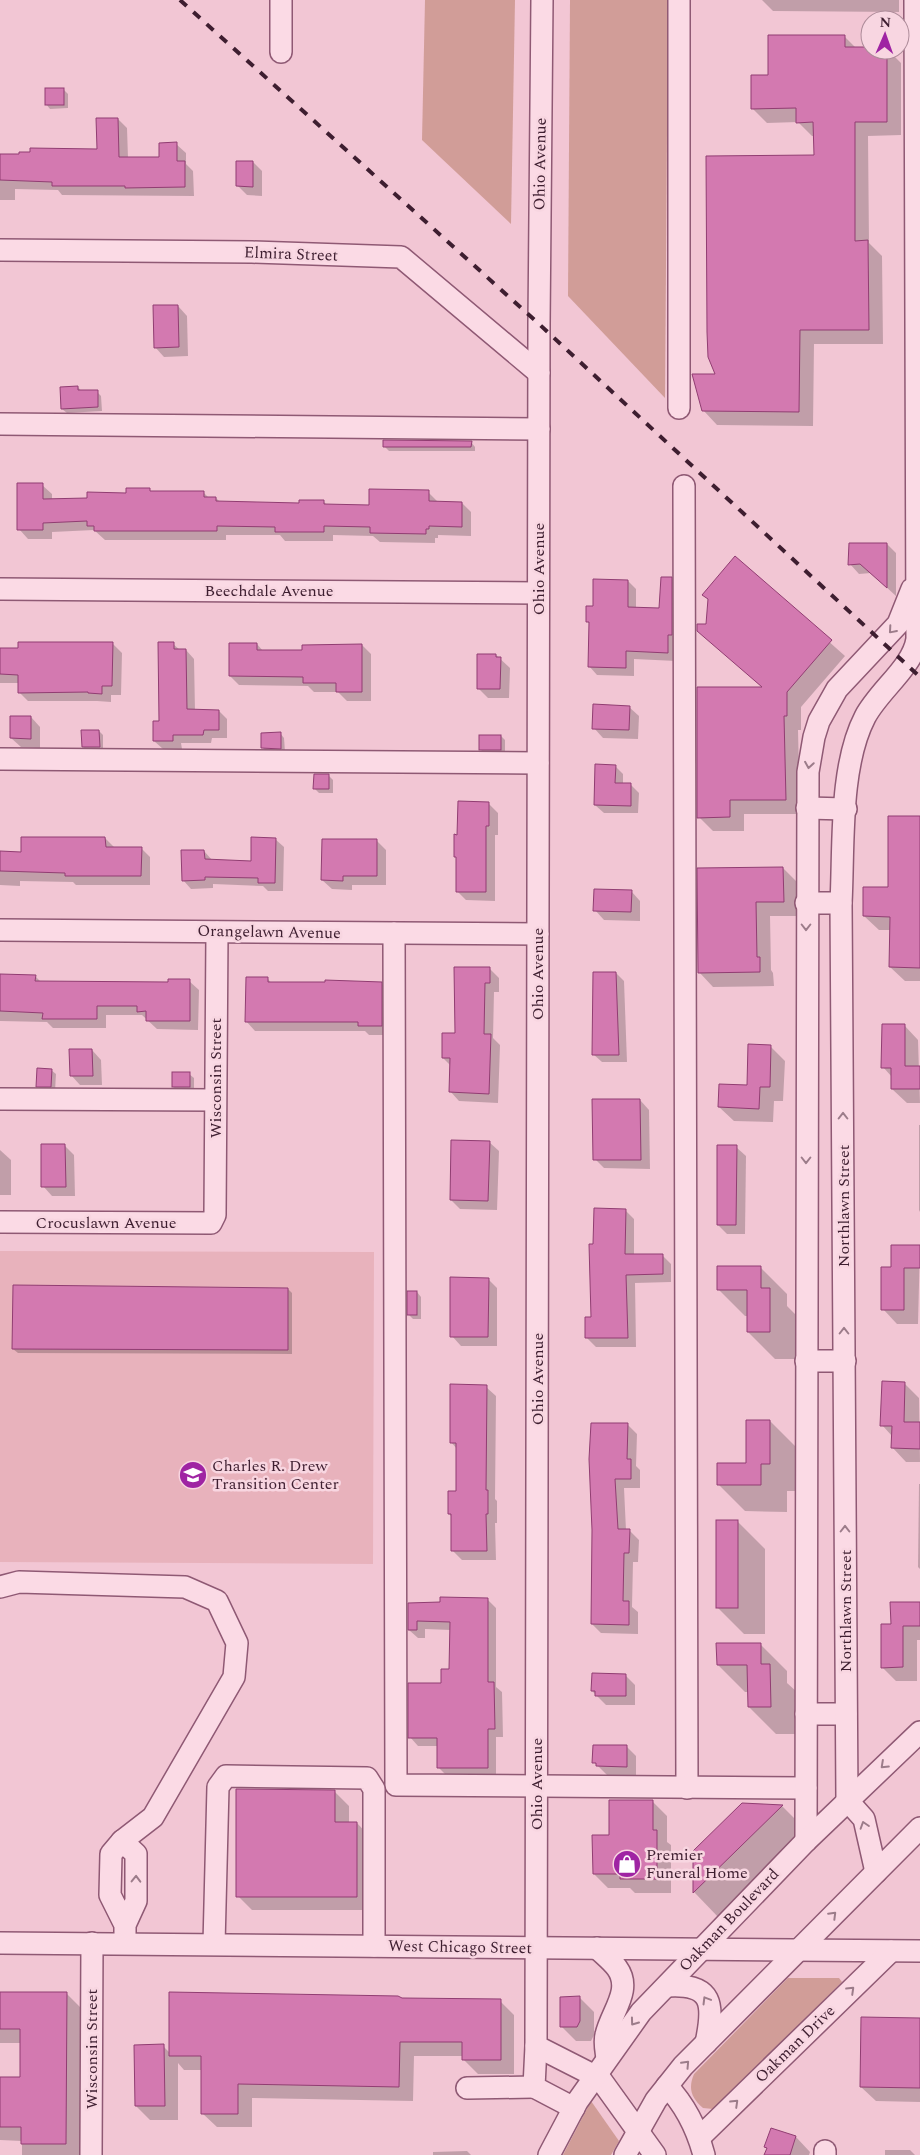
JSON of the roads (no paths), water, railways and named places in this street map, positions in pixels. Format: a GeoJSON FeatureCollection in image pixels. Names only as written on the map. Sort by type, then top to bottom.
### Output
{"type":"FeatureCollection","features":[{"type":"Feature","properties":{"kind":"street"},"geometry":{"type":"LineString","coordinates":[[281,0],[281,52]]}},
{"type":"Feature","properties":{"kind":"street","name":"Ohio Avenue"},"geometry":{"type":"LineString","coordinates":[[534,2087],[537,1947],[538,593],[542,0]]}},
{"type":"Feature","properties":{"kind":"street"},"geometry":{"type":"LineString","coordinates":[[679,0],[679,408]]}},
{"type":"Feature","properties":{"kind":"street","name":"Northlawn Street"},"geometry":{"type":"LineString","coordinates":[[847,1800],[841,903],[847,776],[854,743],[865,717],[878,696],[911,657],[916,647],[918,552],[916,4]]}},
{"type":"Feature","properties":{"kind":"street","name":"Elmira Street"},"geometry":{"type":"LineString","coordinates":[[0,250],[252,252],[402,257],[539,373]]}},
{"type":"Feature","properties":{"kind":"street"},"geometry":{"type":"LineString","coordinates":[[0,424],[539,429]]}},
{"type":"Feature","properties":{"kind":"street"},"geometry":{"type":"LineString","coordinates":[[684,486],[687,1788]]}},
{"type":"Feature","properties":{"kind":"street","name":"Northlawn Street"},"geometry":{"type":"LineString","coordinates":[[806,1841],[806,903],[808,772],[814,737],[819,722],[837,688],[898,624],[909,599],[918,552]]}},
{"type":"Feature","properties":{"kind":"street","name":"Beechdale Avenue"},"geometry":{"type":"LineString","coordinates":[[0,589],[538,593]]}},
{"type":"Feature","properties":{"kind":"street"},"geometry":{"type":"LineString","coordinates":[[850,675],[878,696]]}},
{"type":"Feature","properties":{"kind":"street"},"geometry":{"type":"LineString","coordinates":[[0,759],[538,763]]}},
{"type":"Feature","properties":{"kind":"street"},"geometry":{"type":"LineString","coordinates":[[807,808],[846,809]]}},
{"type":"Feature","properties":{"kind":"street"},"geometry":{"type":"LineString","coordinates":[[806,903],[841,903]]}},
{"type":"Feature","properties":{"kind":"street","name":"Orangelawn Avenue"},"geometry":{"type":"LineString","coordinates":[[0,930],[538,934]]}},
{"type":"Feature","properties":{"kind":"street","name":"Wisconsin Street"},"geometry":{"type":"LineString","coordinates":[[212,1223],[215,1215],[217,932]]}},
{"type":"Feature","properties":{"kind":"street"},"geometry":{"type":"LineString","coordinates":[[394,933],[396,1784],[806,1788]]}},
{"type":"Feature","properties":{"kind":"street"},"geometry":{"type":"LineString","coordinates":[[0,1099],[216,1100]]}},
{"type":"Feature","properties":{"kind":"street","name":"Crocuslawn Avenue"},"geometry":{"type":"LineString","coordinates":[[0,1222],[212,1223]]}},
{"type":"Feature","properties":{"kind":"street"},"geometry":{"type":"LineString","coordinates":[[806,1361],[844,1361]]}},
{"type":"Feature","properties":{"kind":"street"},"geometry":{"type":"LineString","coordinates":[[0,1587],[19,1582],[185,1587],[217,1601],[237,1643],[234,1677],[153,1817],[122,1841],[136,1854],[136,1901],[125,1934]]}},
{"type":"Feature","properties":{"kind":"street"},"geometry":{"type":"LineString","coordinates":[[806,1714],[846,1714]]}},
{"type":"Feature","properties":{"kind":"street","name":"Oakman Boulevard"},"geometry":{"type":"LineString","coordinates":[[549,2155],[574,2108],[599,2069],[641,2012],[806,1841],[920,1732]]}},
{"type":"Feature","properties":{"kind":"street"},"geometry":{"type":"LineString","coordinates":[[214,1944],[218,1787],[226,1776],[236,1776],[367,1778],[374,1789],[374,1946]]}},
{"type":"Feature","properties":{"kind":"street"},"geometry":{"type":"LineString","coordinates":[[847,1800],[864,1819],[876,1872]]}},
{"type":"Feature","properties":{"kind":"street"},"geometry":{"type":"LineString","coordinates":[[625,2155],[656,2100],[667,2086],[706,2043],[920,1828]]}},
{"type":"Feature","properties":{"kind":"street","name":"West Chicago Street"},"geometry":{"type":"LineString","coordinates":[[0,1943],[92,1943],[125,1934],[214,1944],[920,1951]]}},
{"type":"Feature","properties":{"kind":"street","name":"Wisconsin Street"},"geometry":{"type":"LineString","coordinates":[[91,2155],[92,1943]]}},
{"type":"Feature","properties":{"kind":"street"},"geometry":{"type":"LineString","coordinates":[[597,1948],[617,1968],[623,1981],[622,1994],[605,2037],[599,2069]]}},
{"type":"Feature","properties":{"kind":"street","name":"Oakman Drive"},"geometry":{"type":"LineString","coordinates":[[702,2146],[891,1951]]}},
{"type":"Feature","properties":{"kind":"street"},"geometry":{"type":"LineString","coordinates":[[667,1986],[690,1987],[703,1993],[709,2002],[711,2019],[706,2043]]}},
{"type":"Feature","properties":{"kind":"street"},"geometry":{"type":"LineString","coordinates":[[536,2046],[599,2069],[638,2132],[655,2155]]}},
{"type":"Feature","properties":{"kind":"street"},"geometry":{"type":"LineString","coordinates":[[667,2086],[686,2110],[702,2146]]}},
{"type":"Feature","properties":{"kind":"street"},"geometry":{"type":"LineString","coordinates":[[467,2088],[534,2087],[574,2108]]}},
{"type":"Feature","properties":{"kind":"railway"},"geometry":{"type":"LineString","coordinates":[[180,0],[539,324],[920,677]]}},
{"type":"Feature","properties":{"kind":"place","name":"Charles R. Drew Transition Center"},"geometry":{"type":"Point","coordinates":[193,1475]}},
{"type":"Feature","properties":{"kind":"place","name":"Premier Funeral Home"},"geometry":{"type":"Point","coordinates":[627,1864]}}]}
